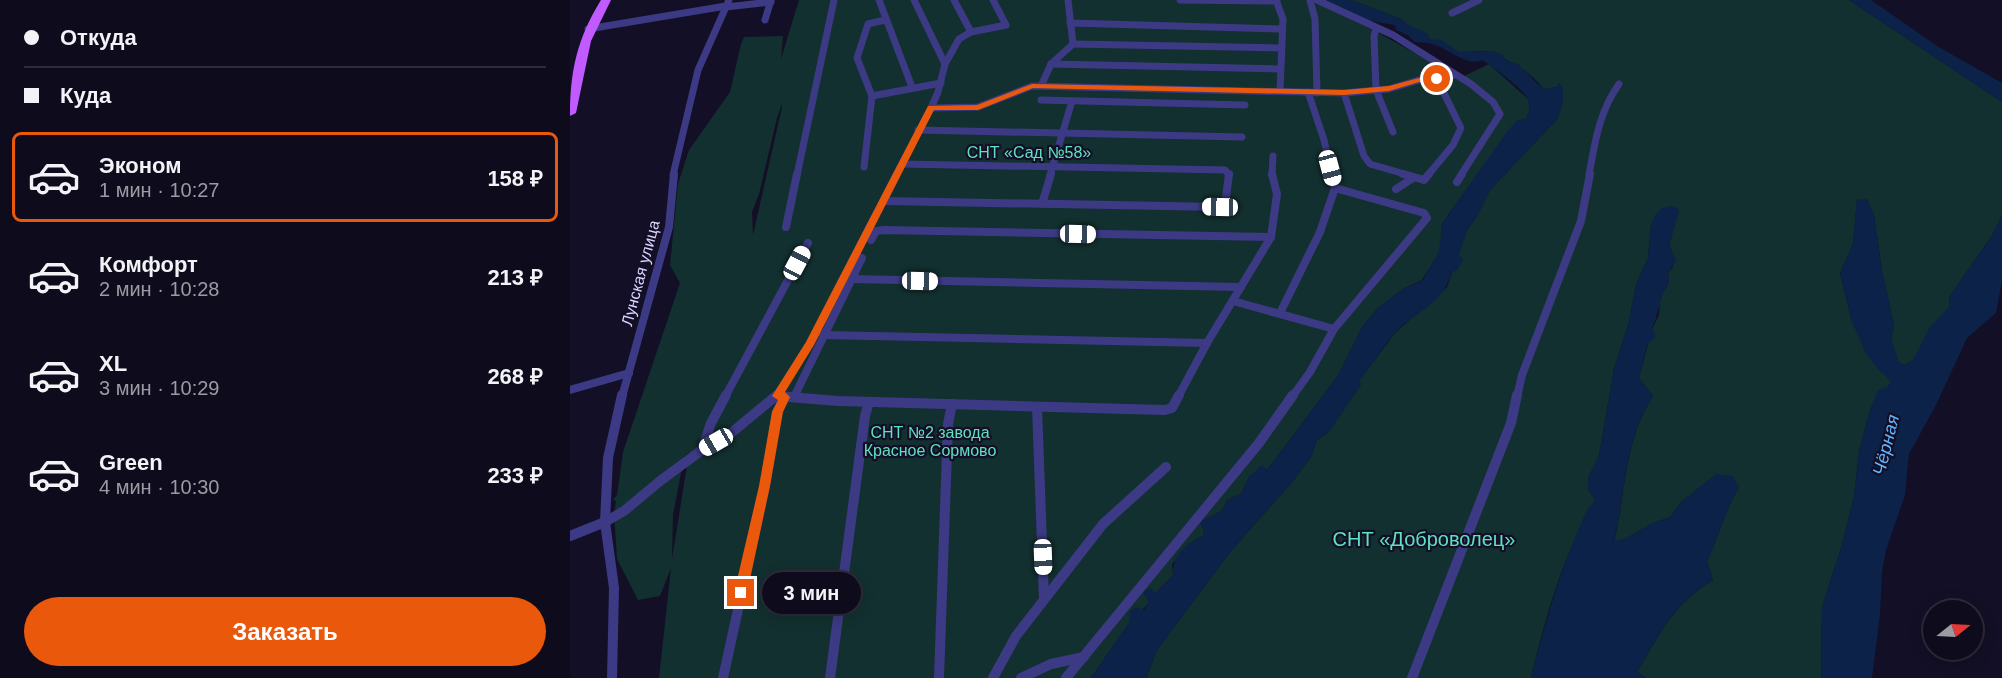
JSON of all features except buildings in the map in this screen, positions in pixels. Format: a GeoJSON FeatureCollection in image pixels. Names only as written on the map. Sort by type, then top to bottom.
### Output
{"type":"FeatureCollection","features":[{"type":"Feature","properties":{"kind":"main road"},"geometry":{"type":"LineString","coordinates":[[570,113],[584,41],[588,29],[606,0]]}},
{"type":"Feature","properties":{"kind":"street"},"geometry":{"type":"LineString","coordinates":[[786,227],[834,0]]}},
{"type":"Feature","properties":{"kind":"street"},"geometry":{"type":"LineString","coordinates":[[879,0],[912,87]]}},
{"type":"Feature","properties":{"kind":"street"},"geometry":{"type":"LineString","coordinates":[[914,0],[945,64]]}},
{"type":"Feature","properties":{"kind":"street"},"geometry":{"type":"LineString","coordinates":[[954,0],[971,32]]}},
{"type":"Feature","properties":{"kind":"street"},"geometry":{"type":"LineString","coordinates":[[723,678],[765,486],[777,412],[931,108],[941,83],[945,64],[959,39],[971,32],[1006,25],[993,0]]}},
{"type":"Feature","properties":{"kind":"street"},"geometry":{"type":"LineString","coordinates":[[1068,0],[1072,45]]}},
{"type":"Feature","properties":{"kind":"street"},"geometry":{"type":"LineString","coordinates":[[1180,0],[1277,0],[1283,19],[1280,91]]}},
{"type":"Feature","properties":{"kind":"street"},"geometry":{"type":"LineString","coordinates":[[1310,0],[1315,19],[1317,93]]}},
{"type":"Feature","properties":{"kind":"street"},"geometry":{"type":"LineString","coordinates":[[1317,0],[1393,35],[1483,92],[1500,114],[1457,182]]}},
{"type":"Feature","properties":{"kind":"street"},"geometry":{"type":"LineString","coordinates":[[1452,13],[1479,0]]}},
{"type":"Feature","properties":{"kind":"street"},"geometry":{"type":"LineString","coordinates":[[588,29],[727,4],[771,1],[765,20]]}},
{"type":"Feature","properties":{"kind":"street","name":"Лунская улица"},"geometry":{"type":"LineString","coordinates":[[612,678],[614,588],[605,522],[608,458],[669,227],[673,177],[698,70],[727,4]]}},
{"type":"Feature","properties":{"kind":"street"},"geometry":{"type":"LineString","coordinates":[[864,166],[872,96],[857,58],[867,25],[885,20]]}},
{"type":"Feature","properties":{"kind":"street"},"geometry":{"type":"LineString","coordinates":[[1070,23],[1281,29]]}},
{"type":"Feature","properties":{"kind":"street"},"geometry":{"type":"LineString","coordinates":[[1376,29],[1374,36],[1376,90],[1393,132]]}},
{"type":"Feature","properties":{"kind":"street"},"geometry":{"type":"LineString","coordinates":[[1041,86],[1051,64],[1072,45],[1280,48]]}},
{"type":"Feature","properties":{"kind":"street"},"geometry":{"type":"LineString","coordinates":[[1051,64],[1280,69]]}},
{"type":"Feature","properties":{"kind":"street"},"geometry":{"type":"LineString","coordinates":[[931,108],[978,107],[1032,86],[1344,93],[1376,90],[1419,80],[1455,75]]}},
{"type":"Feature","properties":{"kind":"street"},"geometry":{"type":"LineString","coordinates":[[1344,93],[1364,156],[1370,164],[1424,180],[1458,137],[1461,128],[1437,79]]}},
{"type":"Feature","properties":{"kind":"street"},"geometry":{"type":"LineString","coordinates":[[872,96],[941,83]]}},
{"type":"Feature","properties":{"kind":"street"},"geometry":{"type":"LineString","coordinates":[[1412,678],[1511,423],[1522,375],[1581,221],[1599,121],[1607,101],[1619,84]]}},
{"type":"Feature","properties":{"kind":"street"},"geometry":{"type":"LineString","coordinates":[[1280,313],[1320,232],[1326,207],[1335,188],[1324,140],[1308,92]]}},
{"type":"Feature","properties":{"kind":"street"},"geometry":{"type":"LineString","coordinates":[[1041,100],[1245,105]]}},
{"type":"Feature","properties":{"kind":"street"},"geometry":{"type":"LineString","coordinates":[[1042,204],[1072,101]]}},
{"type":"Feature","properties":{"kind":"street"},"geometry":{"type":"LineString","coordinates":[[918,130],[1242,137]]}},
{"type":"Feature","properties":{"kind":"street"},"geometry":{"type":"LineString","coordinates":[[785,397],[1037,407],[1166,410],[1172,408],[1207,343],[1271,237],[1277,194],[1271,170],[1273,156]]}},
{"type":"Feature","properties":{"kind":"street"},"geometry":{"type":"LineString","coordinates":[[885,201],[1220,207],[1226,205],[1229,174],[1225,170],[902,164]]}},
{"type":"Feature","properties":{"kind":"street"},"geometry":{"type":"LineString","coordinates":[[1396,189],[1413,178]]}},
{"type":"Feature","properties":{"kind":"street"},"geometry":{"type":"LineString","coordinates":[[1066,678],[1259,442],[1311,372],[1334,329],[1427,218],[1424,213],[1335,188]]}},
{"type":"Feature","properties":{"kind":"street"},"geometry":{"type":"LineString","coordinates":[[570,537],[624,511],[702,450],[785,397],[823,335],[874,233],[884,230],[1271,237]]}},
{"type":"Feature","properties":{"kind":"street"},"geometry":{"type":"LineString","coordinates":[[702,450],[711,423],[808,243]]}},
{"type":"Feature","properties":{"kind":"street"},"geometry":{"type":"LineString","coordinates":[[851,279],[1241,287]]}},
{"type":"Feature","properties":{"kind":"street"},"geometry":{"type":"LineString","coordinates":[[1233,301],[1334,329]]}},
{"type":"Feature","properties":{"kind":"street"},"geometry":{"type":"LineString","coordinates":[[823,335],[1207,343]]}},
{"type":"Feature","properties":{"kind":"street"},"geometry":{"type":"LineString","coordinates":[[570,390],[629,374]]}},
{"type":"Feature","properties":{"kind":"street"},"geometry":{"type":"LineString","coordinates":[[830,678],[865,417],[869,402]]}},
{"type":"Feature","properties":{"kind":"street"},"geometry":{"type":"LineString","coordinates":[[939,678],[948,424],[952,404]]}},
{"type":"Feature","properties":{"kind":"street"},"geometry":{"type":"LineString","coordinates":[[1037,407],[1044,599]]}},
{"type":"Feature","properties":{"kind":"street"},"geometry":{"type":"LineString","coordinates":[[993,678],[1016,636],[1102,524],[1166,467]]}},
{"type":"Feature","properties":{"kind":"street"},"geometry":{"type":"LineString","coordinates":[[1021,678],[1044,665],[1071,657],[1084,657]]}},
{"type":"Feature","properties":{"kind":"green space","name":"СНТ №2 завода Красное Сормово"},"geometry":{"type":"Polygon","coordinates":[[[799,0],[1312,0],[1366,26],[1460,78],[1489,64],[1528,99],[1530,110],[1526,119],[1478,174],[1450,212],[1442,225],[1440,251],[1422,280],[1403,289],[1378,308],[1362,327],[1339,374],[1267,470],[1262,466],[1249,477],[1241,494],[1227,500],[1222,511],[1207,519],[1203,536],[1196,539],[1172,564],[1173,575],[1156,593],[1149,588],[1150,602],[1129,623],[1091,678],[659,678],[671,568],[660,596],[638,600],[617,559],[614,514],[616,501],[613,500],[617,495],[623,452],[680,283],[670,265],[678,184],[689,150],[730,92],[744,37],[783,36],[781,59],[799,0]],[[782,104],[759,194],[752,212],[753,235],[782,107],[782,104]],[[689,453],[684,457],[673,515],[672,559],[689,453]]]}},
{"type":"Feature","properties":{"kind":"green space","name":"СНТ «Доброволец»"},"geometry":{"type":"Polygon","coordinates":[[[1351,0],[1849,0],[2002,102],[2002,215],[1993,234],[1950,296],[1949,307],[1913,360],[1905,365],[1899,363],[1891,339],[1894,325],[1882,271],[1874,214],[1857,200],[1853,244],[1840,273],[1852,322],[1878,369],[1892,381],[1871,407],[1859,451],[1854,497],[1842,545],[1822,607],[1821,678],[1647,678],[1637,672],[1677,610],[1699,589],[1713,580],[1707,561],[1739,487],[1698,489],[1682,501],[1670,517],[1614,542],[1636,430],[1653,396],[1639,378],[1652,329],[1659,315],[1660,298],[1669,282],[1668,273],[1673,267],[1669,245],[1675,223],[1651,225],[1648,258],[1636,285],[1629,322],[1614,369],[1599,456],[1588,478],[1588,489],[1596,501],[1564,565],[1549,609],[1531,678],[1146,678],[1157,650],[1230,552],[1311,457],[1317,440],[1329,432],[1359,381],[1395,333],[1447,287],[1467,230],[1476,218],[1490,190],[1558,118],[1558,87],[1543,89],[1526,71],[1493,51],[1459,52],[1427,38],[1424,32],[1407,25],[1401,19],[1351,0]]]}},
{"type":"Feature","properties":{"kind":"water"},"geometry":{"type":"Polygon","coordinates":[[[1322,0],[1351,0],[1401,19],[1429,35],[1428,39],[1439,39],[1459,52],[1493,51],[1503,55],[1505,60],[1518,64],[1543,89],[1557,87],[1559,83],[1563,87],[1563,103],[1558,118],[1490,190],[1476,218],[1467,230],[1459,254],[1463,259],[1458,270],[1452,272],[1447,284],[1435,300],[1396,332],[1387,343],[1360,380],[1361,385],[1329,432],[1317,440],[1311,457],[1230,552],[1157,650],[1146,678],[1091,678],[1129,623],[1130,611],[1137,607],[1144,610],[1149,602],[1143,593],[1149,588],[1156,593],[1173,575],[1175,562],[1181,551],[1191,542],[1203,536],[1203,529],[1199,521],[1222,511],[1227,500],[1241,494],[1249,477],[1262,465],[1267,470],[1339,374],[1362,327],[1378,308],[1403,289],[1423,280],[1439,251],[1442,225],[1450,212],[1507,132],[1517,120],[1526,119],[1528,114],[1528,100],[1521,90],[1482,60],[1477,62],[1465,60],[1438,46],[1414,42],[1409,36],[1396,30],[1395,25],[1370,21],[1322,0]]]}},
{"type":"Feature","properties":{"kind":"water"},"geometry":{"type":"Polygon","coordinates":[[[1849,0],[1871,0],[1937,46],[2002,83],[2002,102],[1849,0]]]}},
{"type":"Feature","properties":{"kind":"water","name":"Чёрная"},"geometry":{"type":"Polygon","coordinates":[[[1857,199],[1867,199],[1874,214],[1882,271],[1894,325],[1891,339],[1899,363],[1905,365],[1913,360],[1929,328],[1949,307],[1950,296],[1993,234],[2002,215],[2002,281],[1996,313],[1967,338],[1936,405],[1909,454],[1905,495],[1886,550],[1882,572],[1880,614],[1872,678],[1821,678],[1822,607],[1842,545],[1854,497],[1859,451],[1871,407],[1878,390],[1889,386],[1891,381],[1866,354],[1852,322],[1840,273],[1853,244],[1857,199]]]}},
{"type":"Feature","properties":{"kind":"water"},"geometry":{"type":"Polygon","coordinates":[[[1670,206],[1677,208],[1679,212],[1669,244],[1676,261],[1668,273],[1669,282],[1652,329],[1656,336],[1647,345],[1639,378],[1653,396],[1643,413],[1631,448],[1614,541],[1625,539],[1651,524],[1670,517],[1682,501],[1716,474],[1733,476],[1739,487],[1707,561],[1713,580],[1687,599],[1669,620],[1637,672],[1647,678],[1531,678],[1562,571],[1578,529],[1588,508],[1595,501],[1588,489],[1588,478],[1599,456],[1614,369],[1629,322],[1636,285],[1648,258],[1651,225],[1655,215],[1662,208],[1670,206]]]}},
{"type":"Feature","properties":{"kind":"route"},"geometry":{"type":"LineString","coordinates":[[741,593],[765,486],[777,412],[785,397],[777,396],[809,345],[931,108],[937,106],[968,109],[978,107],[1032,86],[1344,93],[1437,79]]}},
{"type":"Feature","properties":{"kind":"park label","name":"СНТ «Сад №58»"},"geometry":{"type":"Point","coordinates":[1029,152]}}]}
